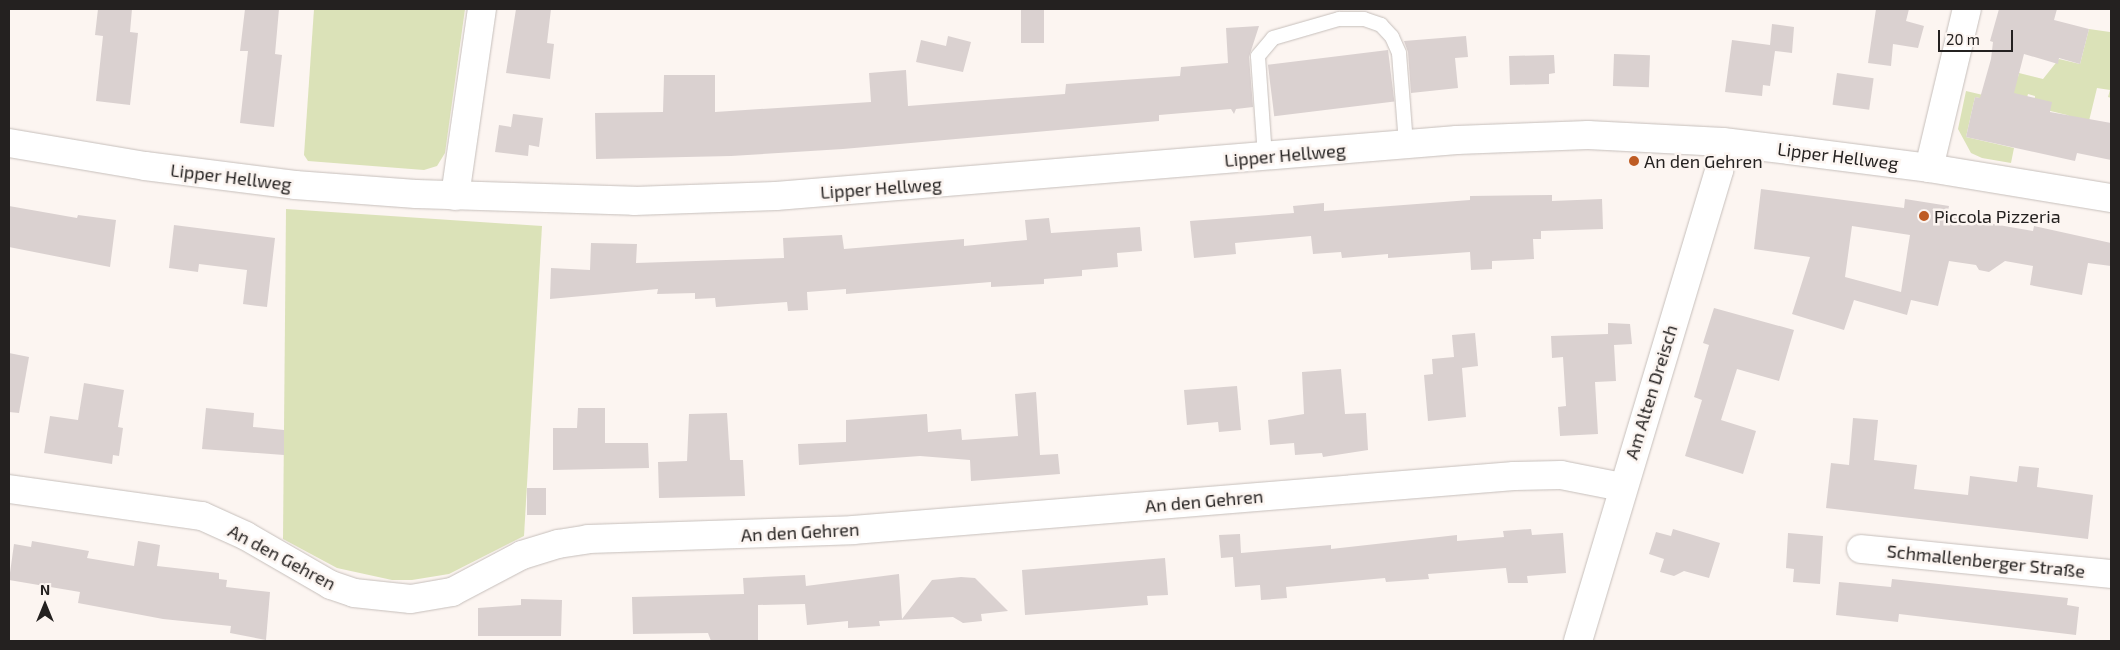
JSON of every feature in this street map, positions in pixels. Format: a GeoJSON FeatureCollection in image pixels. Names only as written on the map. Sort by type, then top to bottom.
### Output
{"type":"FeatureCollection","features":[{"type":"Feature","properties":{"kind":"street"},"geometry":{"type":"LineString","coordinates":[[455,196],[482,9]]}},
{"type":"Feature","properties":{"kind":"street"},"geometry":{"type":"LineString","coordinates":[[1929,168],[1967,9]]}},
{"type":"Feature","properties":{"kind":"street","name":"Lipper Hellweg"},"geometry":{"type":"LineString","coordinates":[[9,144],[145,166],[295,185],[455,196],[634,200],[776,196],[1525,135],[1588,135],[1723,142],[1929,168],[2111,198]]}},
{"type":"Feature","properties":{"kind":"street","name":"Am Alten Dreisch"},"geometry":{"type":"LineString","coordinates":[[1578,641],[1622,487],[1719,170],[1723,142]]}},
{"type":"Feature","properties":{"kind":"street","name":"An den Gehren"},"geometry":{"type":"LineString","coordinates":[[9,489],[202,516],[246,536],[331,585],[354,593],[411,599],[452,592],[522,555],[558,544],[588,539],[853,530],[1514,476],[1561,476],[1622,487]]}},
{"type":"Feature","properties":{"kind":"street","name":"Schmallenberger Straße"},"geometry":{"type":"LineString","coordinates":[[1861,549],[2111,574]]}},
{"type":"Feature","properties":{"kind":"lane"},"geometry":{"type":"LineString","coordinates":[[1265,157],[1258,75],[1261,51],[1273,38],[1339,19],[1364,19],[1381,25],[1392,37],[1399,54],[1406,145]]}},
{"type":"Feature","properties":{"kind":"green space"},"geometry":{"type":"Polygon","coordinates":[[[314,9],[465,9],[445,153],[437,166],[424,170],[308,161],[304,155],[314,9]]]}},
{"type":"Feature","properties":{"kind":"green space"},"geometry":{"type":"Polygon","coordinates":[[[2111,26],[2111,98],[2108,97],[2110,90],[2097,88],[2088,125],[2067,115],[2034,107],[2035,96],[2028,94],[2024,108],[1975,97],[1966,137],[2014,148],[2011,163],[1982,158],[1971,153],[1958,129],[1966,91],[1983,95],[2018,77],[2019,73],[2043,79],[2059,59],[2080,64],[2089,29],[2110,32],[2111,26]]]}},
{"type":"Feature","properties":{"kind":"green space"},"geometry":{"type":"Polygon","coordinates":[[[286,209],[542,226],[524,536],[449,574],[412,580],[392,580],[337,568],[283,539],[286,209]]]}},
{"type":"Feature","properties":{"kind":"building"},"geometry":{"type":"Polygon","coordinates":[[[98,9],[132,9],[130,32],[138,33],[130,105],[96,101],[103,36],[95,35],[98,9]]]}},
{"type":"Feature","properties":{"kind":"building"},"geometry":{"type":"Polygon","coordinates":[[[245,9],[279,9],[275,54],[282,55],[274,127],[240,123],[248,51],[240,51],[245,9]]]}},
{"type":"Feature","properties":{"kind":"building"},"geometry":{"type":"Polygon","coordinates":[[[516,9],[551,9],[547,43],[554,44],[550,79],[506,73],[516,9]]]}},
{"type":"Feature","properties":{"kind":"building"},"geometry":{"type":"Polygon","coordinates":[[[1021,9],[1044,9],[1044,43],[1021,43],[1021,9]]]}},
{"type":"Feature","properties":{"kind":"building"},"geometry":{"type":"Polygon","coordinates":[[[1876,9],[1909,9],[1906,21],[1924,26],[1918,48],[1893,44],[1891,66],[1868,63],[1876,9]]]}},
{"type":"Feature","properties":{"kind":"building"},"geometry":{"type":"Polygon","coordinates":[[[1999,9],[2057,9],[2054,20],[2089,29],[2080,64],[2059,58],[2058,64],[2024,54],[2014,93],[2052,102],[2050,112],[2111,123],[2111,160],[2077,153],[2075,161],[1966,137],[1975,97],[1980,98],[1991,59],[1993,42],[1990,41],[1999,9]]]}},
{"type":"Feature","properties":{"kind":"building"},"geometry":{"type":"Polygon","coordinates":[[[1772,24],[1794,27],[1792,53],[1775,51],[1770,86],[1763,85],[1762,96],[1725,92],[1732,40],[1770,45],[1772,24]]]}},
{"type":"Feature","properties":{"kind":"building"},"geometry":{"type":"Polygon","coordinates":[[[1259,26],[1249,57],[1253,107],[1236,109],[1234,114],[1231,109],[1159,115],[1159,121],[843,149],[731,156],[596,159],[595,113],[663,112],[664,75],[715,75],[715,112],[871,102],[869,73],[906,70],[908,106],[1065,94],[1066,84],[1180,76],[1181,67],[1228,63],[1226,28],[1259,26]]]}},
{"type":"Feature","properties":{"kind":"building"},"geometry":{"type":"Polygon","coordinates":[[[948,36],[971,42],[963,72],[916,62],[921,40],[946,46],[948,36]]]}},
{"type":"Feature","properties":{"kind":"building"},"geometry":{"type":"Polygon","coordinates":[[[1466,36],[1468,57],[1455,58],[1458,88],[1411,93],[1408,52],[1404,41],[1466,36]]]}},
{"type":"Feature","properties":{"kind":"building"},"geometry":{"type":"Polygon","coordinates":[[[1388,50],[1394,102],[1274,116],[1268,65],[1388,50]]]}},
{"type":"Feature","properties":{"kind":"building"},"geometry":{"type":"Polygon","coordinates":[[[1614,54],[1650,55],[1649,87],[1613,86],[1614,54]]]}},
{"type":"Feature","properties":{"kind":"building"},"geometry":{"type":"Polygon","coordinates":[[[1554,55],[1555,73],[1549,74],[1549,84],[1510,85],[1509,56],[1554,55]]]}},
{"type":"Feature","properties":{"kind":"building"},"geometry":{"type":"Polygon","coordinates":[[[1837,73],[1874,78],[1869,110],[1833,105],[1837,73]]]}},
{"type":"Feature","properties":{"kind":"building"},"geometry":{"type":"Polygon","coordinates":[[[513,114],[543,118],[539,147],[529,145],[528,156],[495,152],[499,125],[511,127],[513,114]]]}},
{"type":"Feature","properties":{"kind":"building"},"geometry":{"type":"Polygon","coordinates":[[[1761,189],[1904,208],[1905,199],[1949,206],[1947,216],[2033,231],[2034,226],[2111,243],[2111,266],[2088,263],[2082,295],[2030,285],[2033,266],[2005,261],[1989,272],[1979,270],[1976,265],[1949,261],[1938,306],[1911,300],[1907,315],[1854,300],[1844,330],[1792,314],[1810,257],[1754,249],[1761,189]],[[1852,226],[1845,277],[1901,292],[1910,235],[1852,226]]]}},
{"type":"Feature","properties":{"kind":"building"},"geometry":{"type":"Polygon","coordinates":[[[1552,195],[1552,201],[1602,199],[1603,229],[1541,231],[1541,239],[1533,239],[1534,259],[1492,261],[1492,269],[1471,270],[1470,252],[1388,258],[1388,254],[1342,258],[1341,252],[1313,254],[1311,236],[1235,243],[1236,254],[1194,258],[1190,221],[1294,213],[1293,206],[1324,203],[1324,211],[1470,200],[1470,196],[1552,195]]]}},
{"type":"Feature","properties":{"kind":"building"},"geometry":{"type":"Polygon","coordinates":[[[9,206],[77,218],[78,215],[116,220],[110,267],[9,247],[9,206]]]}},
{"type":"Feature","properties":{"kind":"building"},"geometry":{"type":"Polygon","coordinates":[[[1049,218],[1051,233],[1140,227],[1142,251],[1117,253],[1118,267],[1082,270],[1082,276],[1044,279],[1044,284],[991,287],[991,282],[846,294],[846,289],[807,292],[808,310],[788,311],[787,302],[716,307],[715,298],[695,299],[695,293],[657,294],[658,289],[550,299],[551,268],[590,270],[591,243],[637,244],[636,263],[784,258],[783,238],[842,235],[844,249],[964,239],[964,246],[1027,240],[1025,220],[1049,218]]]}},
{"type":"Feature","properties":{"kind":"building"},"geometry":{"type":"Polygon","coordinates":[[[174,225],[275,238],[267,307],[243,304],[247,270],[199,264],[198,272],[169,268],[174,225]]]}},
{"type":"Feature","properties":{"kind":"building"},"geometry":{"type":"Polygon","coordinates":[[[1714,308],[1794,330],[1779,381],[1737,369],[1721,420],[1756,431],[1743,474],[1685,456],[1702,400],[1694,397],[1709,345],[1703,343],[1714,308]]]}},
{"type":"Feature","properties":{"kind":"building"},"geometry":{"type":"Polygon","coordinates":[[[1608,323],[1630,324],[1632,344],[1614,345],[1616,381],[1595,382],[1598,434],[1560,436],[1558,407],[1566,406],[1563,357],[1552,358],[1551,336],[1608,334],[1608,323]]]}},
{"type":"Feature","properties":{"kind":"building"},"geometry":{"type":"Polygon","coordinates":[[[1475,333],[1478,366],[1462,368],[1466,417],[1428,421],[1424,375],[1433,374],[1432,359],[1454,357],[1452,335],[1475,333]]]}},
{"type":"Feature","properties":{"kind":"building"},"geometry":{"type":"Polygon","coordinates":[[[9,353],[29,357],[19,413],[9,412],[9,353]]]}},
{"type":"Feature","properties":{"kind":"building"},"geometry":{"type":"Polygon","coordinates":[[[1341,369],[1345,414],[1366,413],[1368,450],[1323,457],[1322,453],[1295,455],[1294,443],[1270,445],[1268,420],[1304,414],[1302,372],[1341,369]]]}},
{"type":"Feature","properties":{"kind":"building"},"geometry":{"type":"Polygon","coordinates":[[[84,383],[124,390],[118,427],[123,428],[119,456],[113,455],[112,464],[44,453],[50,416],[78,420],[84,383]]]}},
{"type":"Feature","properties":{"kind":"building"},"geometry":{"type":"Polygon","coordinates":[[[1237,386],[1241,430],[1219,432],[1218,422],[1187,425],[1184,390],[1237,386]]]}},
{"type":"Feature","properties":{"kind":"building"},"geometry":{"type":"Polygon","coordinates":[[[1036,392],[1040,455],[1058,454],[1060,474],[971,481],[970,460],[920,456],[799,465],[798,444],[846,442],[846,420],[927,414],[928,432],[961,429],[962,440],[1018,436],[1015,394],[1036,392]]]}},
{"type":"Feature","properties":{"kind":"building"},"geometry":{"type":"Polygon","coordinates":[[[206,408],[254,413],[253,427],[284,430],[284,455],[202,449],[206,408]]]}},
{"type":"Feature","properties":{"kind":"building"},"geometry":{"type":"Polygon","coordinates":[[[578,408],[605,408],[605,443],[648,443],[649,468],[553,470],[553,428],[577,428],[578,408]]]}},
{"type":"Feature","properties":{"kind":"building"},"geometry":{"type":"Polygon","coordinates":[[[727,413],[730,460],[743,460],[745,496],[659,498],[658,462],[687,461],[689,414],[727,413]]]}},
{"type":"Feature","properties":{"kind":"building"},"geometry":{"type":"Polygon","coordinates":[[[1853,418],[1878,420],[1874,460],[1917,465],[1914,489],[1968,495],[1970,476],[2017,482],[2019,466],[2039,468],[2037,487],[2093,495],[2088,539],[1826,508],[1831,463],[1849,465],[1853,418]]]}},
{"type":"Feature","properties":{"kind":"building"},"geometry":{"type":"Polygon","coordinates":[[[527,488],[546,488],[546,515],[527,515],[527,488]]]}},
{"type":"Feature","properties":{"kind":"building"},"geometry":{"type":"Polygon","coordinates":[[[1531,529],[1532,535],[1563,533],[1566,573],[1527,576],[1528,583],[1508,583],[1506,568],[1428,574],[1429,579],[1386,582],[1385,578],[1286,587],[1287,598],[1261,600],[1260,585],[1235,587],[1233,557],[1221,558],[1219,535],[1240,534],[1241,553],[1331,545],[1331,549],[1457,535],[1457,541],[1504,537],[1503,531],[1531,529]]]}},
{"type":"Feature","properties":{"kind":"building"},"geometry":{"type":"Polygon","coordinates":[[[1673,529],[1720,543],[1709,578],[1684,571],[1674,576],[1660,572],[1664,559],[1649,554],[1656,532],[1671,536],[1673,529]]]}},
{"type":"Feature","properties":{"kind":"building"},"geometry":{"type":"Polygon","coordinates":[[[1788,533],[1823,536],[1820,584],[1793,582],[1794,569],[1786,568],[1788,533]]]}},
{"type":"Feature","properties":{"kind":"building"},"geometry":{"type":"Polygon","coordinates":[[[32,541],[89,551],[87,558],[134,566],[138,541],[160,545],[157,566],[219,573],[219,579],[227,580],[226,587],[270,592],[266,640],[230,633],[231,626],[163,619],[78,603],[80,592],[9,580],[14,544],[31,547],[32,541]]]}},
{"type":"Feature","properties":{"kind":"building"},"geometry":{"type":"Polygon","coordinates":[[[1165,558],[1168,595],[1147,596],[1148,605],[1025,615],[1022,570],[1165,558]]]}},
{"type":"Feature","properties":{"kind":"building"},"geometry":{"type":"Polygon","coordinates":[[[899,574],[902,619],[932,580],[961,577],[975,578],[1008,611],[981,614],[982,621],[963,623],[953,617],[879,621],[880,626],[848,628],[848,621],[807,625],[805,604],[758,605],[758,641],[711,641],[708,633],[633,634],[632,597],[744,594],[743,578],[805,575],[806,586],[899,574]]]}},
{"type":"Feature","properties":{"kind":"building"},"geometry":{"type":"Polygon","coordinates":[[[1892,579],[2068,598],[2067,605],[2079,607],[2076,635],[1899,614],[1898,622],[1836,615],[1839,582],[1891,587],[1892,579]]]}},
{"type":"Feature","properties":{"kind":"building"},"geometry":{"type":"Polygon","coordinates":[[[521,599],[562,600],[561,636],[478,636],[478,608],[521,605],[521,599]]]}},
{"type":"Feature","properties":{"kind":"place","name":"An den Gehren"},"geometry":{"type":"Point","coordinates":[1634,161]}},
{"type":"Feature","properties":{"kind":"place","name":"Piccola Pizzeria"},"geometry":{"type":"Point","coordinates":[1924,216]}}]}
